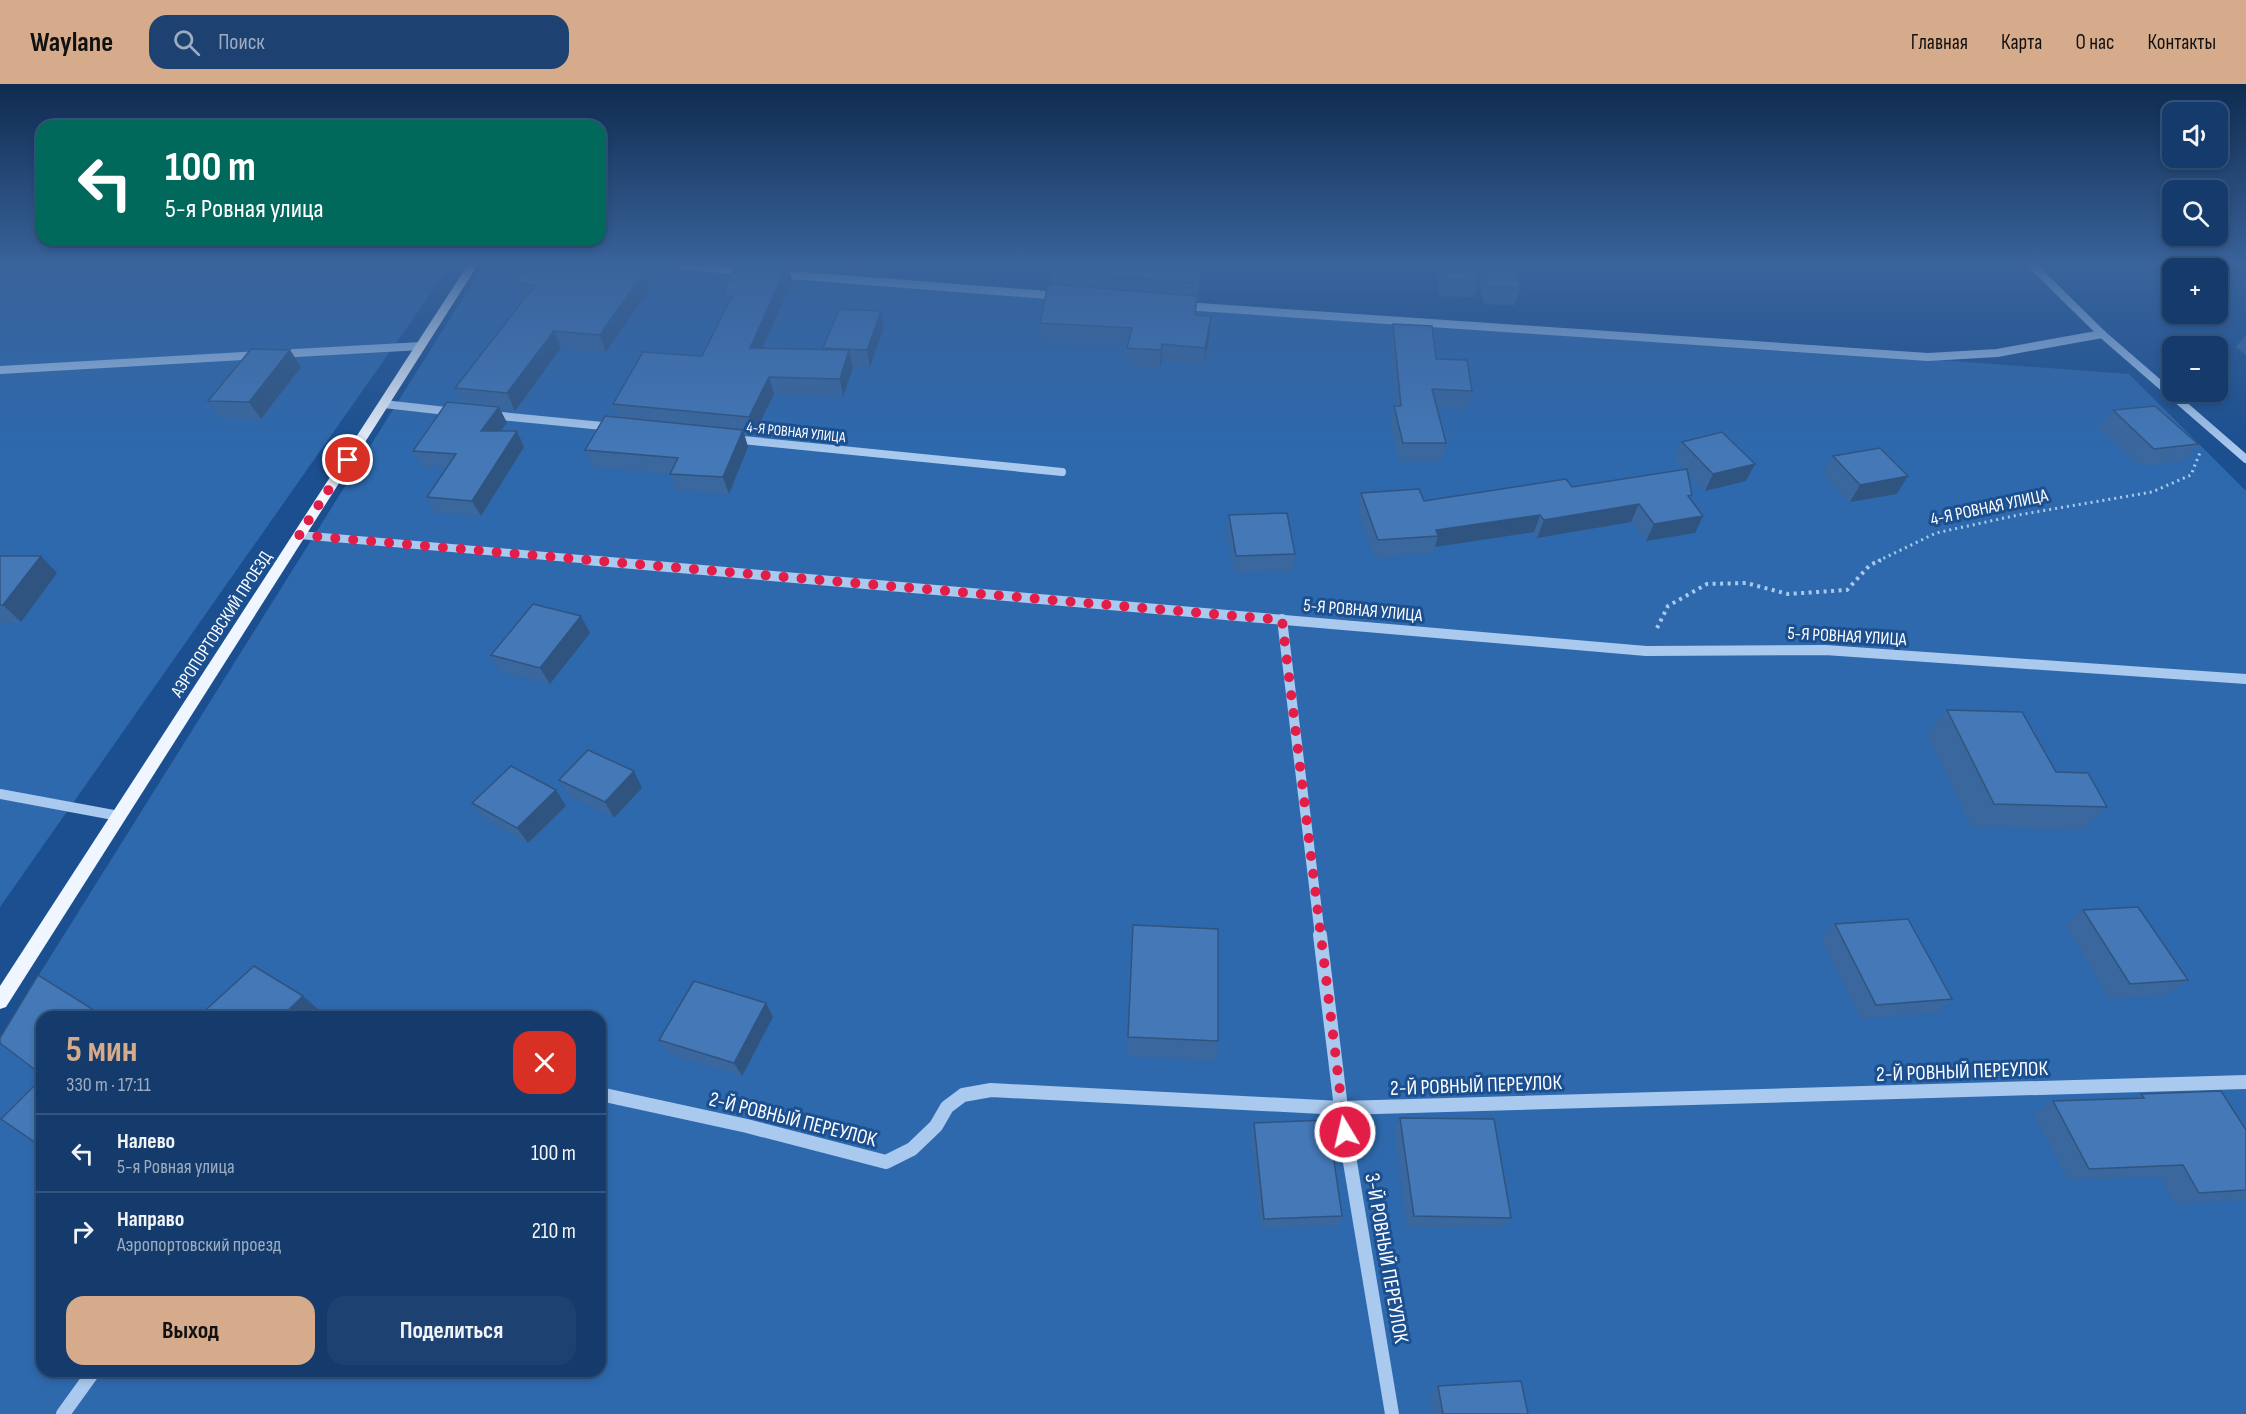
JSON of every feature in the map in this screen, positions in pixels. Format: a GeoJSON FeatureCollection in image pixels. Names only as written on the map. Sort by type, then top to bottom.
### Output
{"type":"FeatureCollection","features":[{"type":"Feature","properties":{"kind":"main road","name":"АЭРОПОРТОВСКИЙ ПРОЕЗД"},"geometry":{"type":"LineString","coordinates":[[0,1001],[432,328]]}},
{"type":"Feature","properties":{"kind":"street"},"geometry":{"type":"LineString","coordinates":[[1486,328],[1928,357],[1997,353],[2102,334]]}},
{"type":"Feature","properties":{"kind":"street"},"geometry":{"type":"LineString","coordinates":[[2096,328],[2246,459]]}},
{"type":"Feature","properties":{"kind":"street"},"geometry":{"type":"LineString","coordinates":[[0,370],[421,346]]}},
{"type":"Feature","properties":{"kind":"street"},"geometry":{"type":"LineString","coordinates":[[384,404],[467,413]]}},
{"type":"Feature","properties":{"kind":"street"},"geometry":{"type":"LineString","coordinates":[[479,414],[622,428]]}},
{"type":"Feature","properties":{"kind":"street","name":"4-Я РОВНАЯ УЛИЦА"},"geometry":{"type":"LineString","coordinates":[[717,438],[1062,472]]}},
{"type":"Feature","properties":{"kind":"street","name":"5-Я РОВНАЯ УЛИЦА"},"geometry":{"type":"LineString","coordinates":[[299,535],[1646,651],[1825,650],[2246,679]]}},
{"type":"Feature","properties":{"kind":"street","name":"3-Й РОВНЫЙ ПЕРЕУЛОК"},"geometry":{"type":"LineString","coordinates":[[1282,620],[1341,1108],[1392,1414]]}},
{"type":"Feature","properties":{"kind":"street"},"geometry":{"type":"LineString","coordinates":[[0,794],[119,816]]}},
{"type":"Feature","properties":{"kind":"street","name":"2-Й РОВНЫЙ ПЕРЕУЛОК"},"geometry":{"type":"LineString","coordinates":[[606,1095],[747,1126],[886,1162],[912,1149],[936,1126],[947,1107],[963,1095],[990,1090],[1341,1108],[2246,1082]]}},
{"type":"Feature","properties":{"kind":"street"},"geometry":{"type":"LineString","coordinates":[[63,1414],[90,1377]]}},
{"type":"Feature","properties":{"kind":"path","name":"4-Я РОВНАЯ УЛИЦА"},"geometry":{"type":"LineString","coordinates":[[1646,651],[1668,606],[1707,584],[1746,583],[1788,594],[1847,590],[1870,565],[1936,533],[2018,515],[2152,492],[2191,475],[2210,427]]}},
{"type":"Feature","properties":{"kind":"shaded area"},"geometry":{"type":"Polygon","coordinates":[[[0,328],[406,328],[0,907],[0,328]]]}},
{"type":"Feature","properties":{"kind":"shaded area"},"geometry":{"type":"Polygon","coordinates":[[[444,328],[1508,328],[2129,374],[2246,491],[2246,1414],[0,1414],[0,1037],[444,328]]]}},
{"type":"Feature","properties":{"kind":"building"},"geometry":{"type":"Polygon","coordinates":[[[502,328],[605,328],[600,335],[554,331],[507,393],[455,388],[502,328]]]}},
{"type":"Feature","properties":{"kind":"building"},"geometry":{"type":"Polygon","coordinates":[[[716,328],[759,328],[750,348],[849,350],[840,379],[769,377],[749,417],[613,404],[643,352],[702,356],[716,328]]]}},
{"type":"Feature","properties":{"kind":"building"},"geometry":{"type":"Polygon","coordinates":[[[831,328],[875,328],[867,350],[823,348],[831,328]]]}},
{"type":"Feature","properties":{"kind":"building"},"geometry":{"type":"Polygon","coordinates":[[[1132,328],[1209,328],[1205,348],[1162,344],[1161,350],[1127,348],[1132,328]]]}},
{"type":"Feature","properties":{"kind":"building"},"geometry":{"type":"Polygon","coordinates":[[[1393,328],[1432,328],[1436,359],[1467,360],[1472,391],[1432,389],[1446,443],[1403,443],[1394,406],[1401,406],[1393,328]]]}},
{"type":"Feature","properties":{"kind":"building"},"geometry":{"type":"Polygon","coordinates":[[[251,349],[290,350],[249,402],[208,401],[251,349]]]}},
{"type":"Feature","properties":{"kind":"building"},"geometry":{"type":"Polygon","coordinates":[[[447,402],[499,407],[481,431],[517,431],[472,501],[427,497],[456,454],[413,451],[447,402]]]}},
{"type":"Feature","properties":{"kind":"building"},"geometry":{"type":"Polygon","coordinates":[[[2155,406],[2198,444],[2154,449],[2113,410],[2155,406]]]}},
{"type":"Feature","properties":{"kind":"building"},"geometry":{"type":"Polygon","coordinates":[[[605,416],[743,430],[723,477],[670,474],[678,458],[585,450],[605,416]]]}},
{"type":"Feature","properties":{"kind":"building"},"geometry":{"type":"Polygon","coordinates":[[[1722,432],[1755,464],[1713,474],[1682,442],[1722,432]]]}},
{"type":"Feature","properties":{"kind":"building"},"geometry":{"type":"Polygon","coordinates":[[[1880,448],[1908,476],[1860,485],[1833,456],[1880,448]]]}},
{"type":"Feature","properties":{"kind":"building"},"geometry":{"type":"Polygon","coordinates":[[[1687,469],[1692,495],[1688,496],[1703,516],[1654,524],[1639,504],[1544,520],[1540,515],[1436,530],[1438,536],[1378,540],[1361,493],[1419,489],[1424,501],[1566,479],[1572,487],[1687,469]]]}},
{"type":"Feature","properties":{"kind":"building"},"geometry":{"type":"Polygon","coordinates":[[[1287,513],[1295,554],[1236,556],[1229,515],[1287,513]]]}},
{"type":"Feature","properties":{"kind":"building"},"geometry":{"type":"Polygon","coordinates":[[[0,556],[41,556],[3,605],[0,605],[0,556]]]}},
{"type":"Feature","properties":{"kind":"building"},"geometry":{"type":"Polygon","coordinates":[[[533,604],[581,616],[540,668],[491,655],[533,604]]]}},
{"type":"Feature","properties":{"kind":"building"},"geometry":{"type":"Polygon","coordinates":[[[1947,710],[2022,712],[2056,772],[2088,773],[2107,807],[1994,804],[1947,710]]]}},
{"type":"Feature","properties":{"kind":"building"},"geometry":{"type":"Polygon","coordinates":[[[588,750],[634,771],[605,802],[559,780],[588,750]]]}},
{"type":"Feature","properties":{"kind":"building"},"geometry":{"type":"Polygon","coordinates":[[[511,766],[556,790],[517,828],[472,803],[511,766]]]}},
{"type":"Feature","properties":{"kind":"building"},"geometry":{"type":"Polygon","coordinates":[[[2138,907],[2188,980],[2130,984],[2083,910],[2138,907]]]}},
{"type":"Feature","properties":{"kind":"building"},"geometry":{"type":"Polygon","coordinates":[[[1908,919],[1952,999],[1876,1005],[1835,924],[1908,919]]]}},
{"type":"Feature","properties":{"kind":"building"},"geometry":{"type":"Polygon","coordinates":[[[1133,925],[1218,929],[1218,1041],[1128,1037],[1133,925]]]}},
{"type":"Feature","properties":{"kind":"building"},"geometry":{"type":"Polygon","coordinates":[[[254,966],[303,996],[287,1011],[205,1011],[254,966]]]}},
{"type":"Feature","properties":{"kind":"building"},"geometry":{"type":"Polygon","coordinates":[[[38,975],[95,1011],[36,1011],[36,1070],[0,1043],[0,1038],[38,975]]]}},
{"type":"Feature","properties":{"kind":"building"},"geometry":{"type":"Polygon","coordinates":[[[694,981],[766,1003],[734,1063],[659,1040],[694,981]]]}},
{"type":"Feature","properties":{"kind":"building"},"geometry":{"type":"Polygon","coordinates":[[[36,1084],[36,1143],[1,1119],[36,1084]]]}},
{"type":"Feature","properties":{"kind":"building"},"geometry":{"type":"Polygon","coordinates":[[[2221,1091],[2246,1130],[2246,1190],[2199,1193],[2183,1165],[2089,1169],[2053,1101],[2144,1098],[2141,1094],[2221,1091]]]}},
{"type":"Feature","properties":{"kind":"building"},"geometry":{"type":"Polygon","coordinates":[[[1400,1118],[1494,1119],[1511,1218],[1414,1216],[1400,1118]]]}},
{"type":"Feature","properties":{"kind":"building"},"geometry":{"type":"Polygon","coordinates":[[[1328,1120],[1342,1216],[1264,1219],[1254,1123],[1328,1120]]]}},
{"type":"Feature","properties":{"kind":"building"},"geometry":{"type":"Polygon","coordinates":[[[1521,1381],[1528,1414],[1443,1414],[1438,1386],[1521,1381]]]}},
{"type":"Feature","properties":{"kind":"route"},"geometry":{"type":"LineString","coordinates":[[348,460],[299,535],[1282,620],[1345,1132]]}}]}
